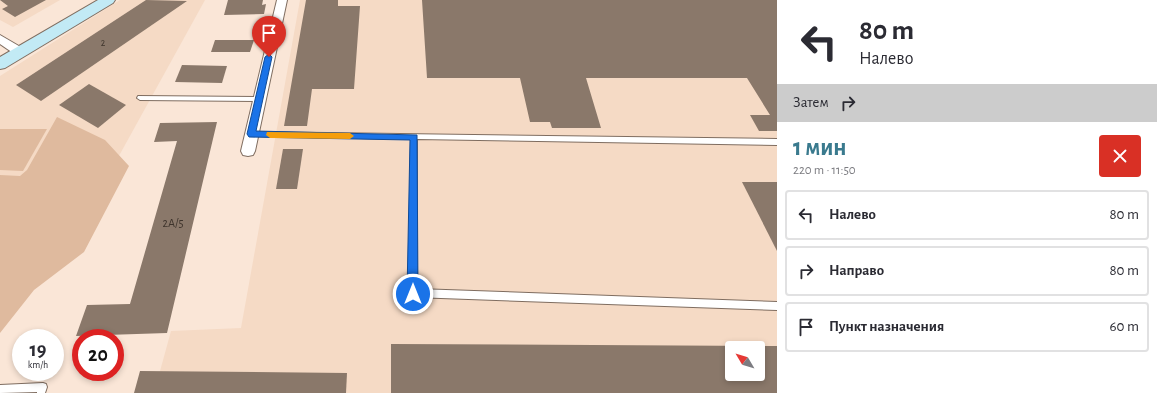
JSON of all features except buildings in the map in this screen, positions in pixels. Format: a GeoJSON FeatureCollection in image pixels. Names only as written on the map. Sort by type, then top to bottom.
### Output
{"type":"FeatureCollection","features":[{"type":"Feature","properties":{"kind":"street"},"geometry":{"type":"LineString","coordinates":[[0,64],[17,49],[93,0]]}},
{"type":"Feature","properties":{"kind":"street"},"geometry":{"type":"LineString","coordinates":[[0,55],[17,49],[108,0]]}},
{"type":"Feature","properties":{"kind":"street"},"geometry":{"type":"LineString","coordinates":[[248,151],[282,0]]}},
{"type":"Feature","properties":{"kind":"street"},"geometry":{"type":"LineString","coordinates":[[0,39],[17,49]]}},
{"type":"Feature","properties":{"kind":"lane"},"geometry":{"type":"LineString","coordinates":[[140,98],[259,99]]}},
{"type":"Feature","properties":{"kind":"lane"},"geometry":{"type":"LineString","coordinates":[[252,134],[777,142]]}},
{"type":"Feature","properties":{"kind":"lane"},"geometry":{"type":"LineString","coordinates":[[414,137],[413,294],[777,306]]}},
{"type":"Feature","properties":{"kind":"lane"},"geometry":{"type":"LineString","coordinates":[[0,388],[43,387],[41,393]]}},
{"type":"Feature","properties":{"kind":"shaded area"},"geometry":{"type":"Polygon","coordinates":[[[0,0],[60,0],[13,27],[0,20],[0,0]]]}},
{"type":"Feature","properties":{"kind":"shaded area"},"geometry":{"type":"Polygon","coordinates":[[[120,0],[205,0],[104,183],[0,182],[0,76],[120,0]]]}},
{"type":"Feature","properties":{"kind":"shaded area"},"geometry":{"type":"Polygon","coordinates":[[[300,0],[777,0],[777,393],[154,393],[171,331],[241,328],[300,0]]]}},
{"type":"Feature","properties":{"kind":"shaded area"},"geometry":{"type":"Polygon","coordinates":[[[57,117],[105,140],[129,166],[84,252],[34,290],[0,333],[0,175],[20,176],[27,170],[57,117]]]}},
{"type":"Feature","properties":{"kind":"shaded area"},"geometry":{"type":"Polygon","coordinates":[[[0,129],[47,129],[23,171],[0,170],[0,129]]]}},
{"type":"Feature","properties":{"kind":"slow traffic"},"geometry":{"type":"LineString","coordinates":[[270,135],[350,136]]}},
{"type":"Feature","properties":{"kind":"route"},"geometry":{"type":"LineString","coordinates":[[269,57],[252,134],[414,137],[413,294]]}}]}
